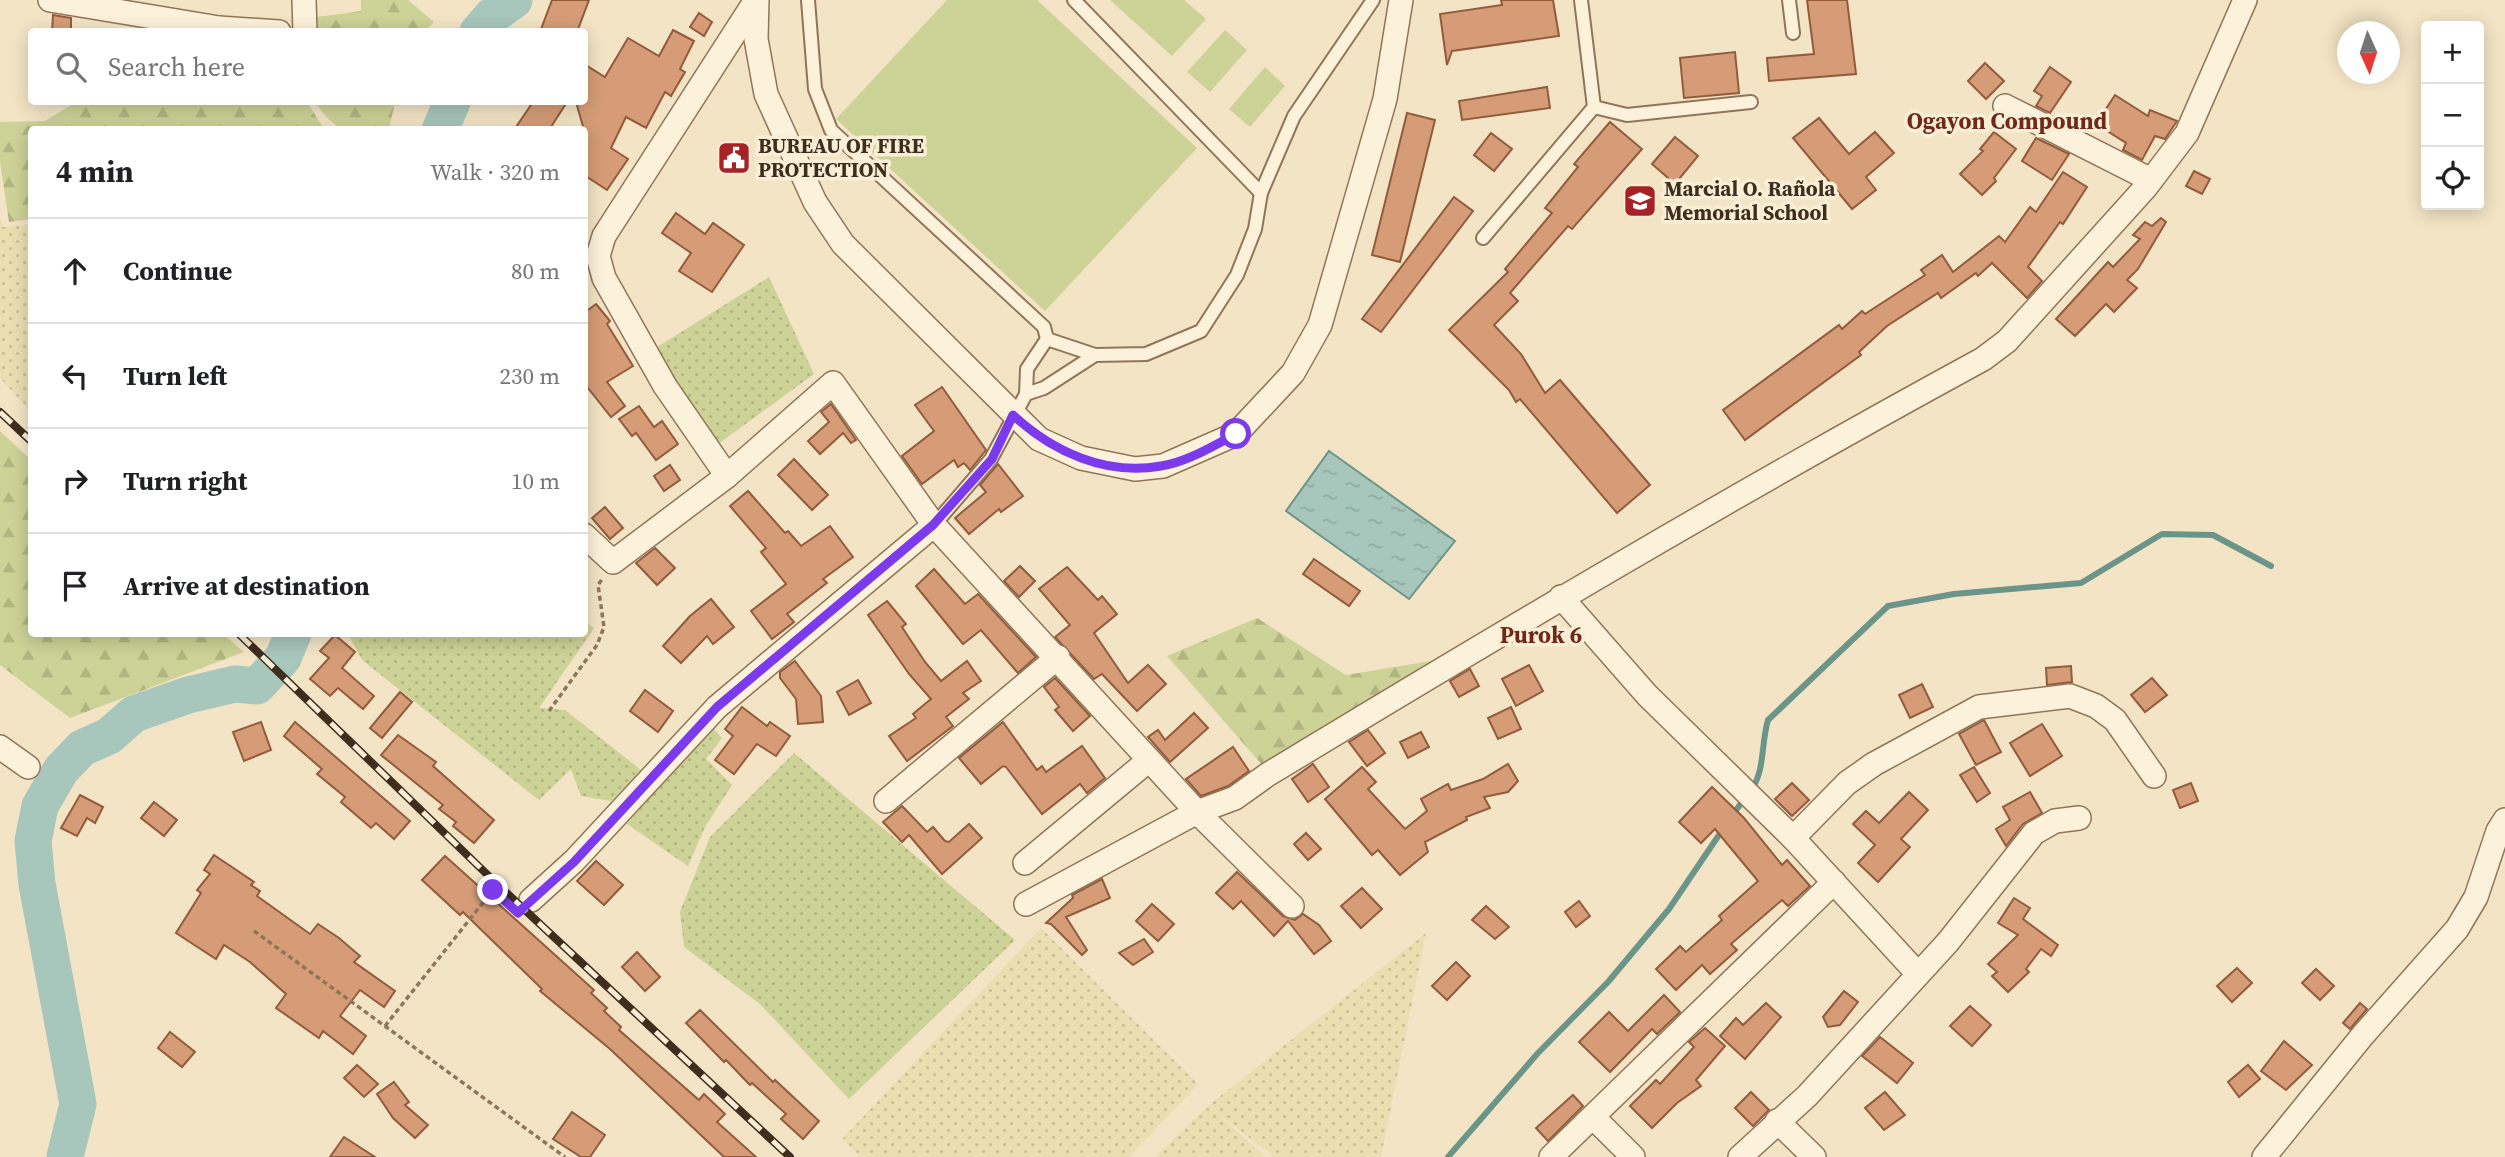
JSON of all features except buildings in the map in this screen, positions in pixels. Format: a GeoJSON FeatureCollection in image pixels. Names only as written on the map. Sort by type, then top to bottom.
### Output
{"type":"FeatureCollection","features":[{"type":"Feature","properties":{"kind":"street"},"geometry":{"type":"LineString","coordinates":[[50,0],[122,7],[219,28]]}},
{"type":"Feature","properties":{"kind":"street"},"geometry":{"type":"LineString","coordinates":[[304,0],[305,28]]}},
{"type":"Feature","properties":{"kind":"street"},"geometry":{"type":"LineString","coordinates":[[727,476],[665,386],[604,278],[597,256],[604,236],[757,0]]}},
{"type":"Feature","properties":{"kind":"street"},"geometry":{"type":"LineString","coordinates":[[757,0],[756,39],[766,94],[815,202],[843,244],[1039,439],[1108,466],[1135,469],[1163,466],[1236,434],[1257,415],[1293,373],[1320,325],[1385,99],[1401,0]]}},
{"type":"Feature","properties":{"kind":"street"},"geometry":{"type":"LineString","coordinates":[[1026,904],[1197,812],[1235,798],[1266,775],[1561,597],[1825,445],[1983,359],[2007,341],[2151,180],[2187,133],[2245,0]]}},
{"type":"Feature","properties":{"kind":"street"},"geometry":{"type":"LineString","coordinates":[[2005,106],[2151,180]]}},
{"type":"Feature","properties":{"kind":"street"},"geometry":{"type":"LineString","coordinates":[[588,276],[599,262]]}},
{"type":"Feature","properties":{"kind":"street"},"geometry":{"type":"LineString","coordinates":[[588,539],[612,562],[727,476],[834,383],[933,525],[1058,657],[1197,812],[1292,906]]}},
{"type":"Feature","properties":{"kind":"street"},"geometry":{"type":"LineString","coordinates":[[531,900],[574,862],[717,707],[933,525]]}},
{"type":"Feature","properties":{"kind":"street"},"geometry":{"type":"LineString","coordinates":[[1561,597],[1647,695],[1793,838],[1918,974]]}},
{"type":"Feature","properties":{"kind":"street"},"geometry":{"type":"LineString","coordinates":[[886,801],[1058,657]]}},
{"type":"Feature","properties":{"kind":"street"},"geometry":{"type":"LineString","coordinates":[[1793,838],[1847,783],[1874,764],[1979,707],[2070,696],[2096,706],[2115,720],[2154,776]]}},
{"type":"Feature","properties":{"kind":"street"},"geometry":{"type":"LineString","coordinates":[[0,747],[28,767]]}},
{"type":"Feature","properties":{"kind":"street"},"geometry":{"type":"LineString","coordinates":[[1025,863],[1149,760]]}},
{"type":"Feature","properties":{"kind":"street"},"geometry":{"type":"LineString","coordinates":[[1740,1157],[1807,1096],[1948,942],[2034,833],[2055,821],[2079,818]]}},
{"type":"Feature","properties":{"kind":"street"},"geometry":{"type":"LineString","coordinates":[[2264,1157],[2363,1035],[2457,929],[2476,897],[2498,831],[2505,820]]}},
{"type":"Feature","properties":{"kind":"street"},"geometry":{"type":"LineString","coordinates":[[1551,1157],[1835,883]]}},
{"type":"Feature","properties":{"kind":"street"},"geometry":{"type":"LineString","coordinates":[[1594,1118],[1633,1157]]}},
{"type":"Feature","properties":{"kind":"street"},"geometry":{"type":"LineString","coordinates":[[1777,1121],[1814,1157]]}},
{"type":"Feature","properties":{"kind":"lane"},"geometry":{"type":"LineString","coordinates":[[808,0],[815,89],[831,130],[1027,310],[1044,327],[1047,339],[1027,369],[1026,394],[992,459],[933,525]]}},
{"type":"Feature","properties":{"kind":"lane"},"geometry":{"type":"LineString","coordinates":[[1074,0],[1261,193]]}},
{"type":"Feature","properties":{"kind":"lane"},"geometry":{"type":"LineString","coordinates":[[1047,339],[1096,355],[1146,354],[1201,331],[1237,275],[1255,229],[1261,193],[1294,116],[1374,0]]}},
{"type":"Feature","properties":{"kind":"lane"},"geometry":{"type":"LineString","coordinates":[[1483,238],[1594,107],[1581,0]]}},
{"type":"Feature","properties":{"kind":"lane"},"geometry":{"type":"LineString","coordinates":[[1790,0],[1793,33]]}},
{"type":"Feature","properties":{"kind":"lane"},"geometry":{"type":"LineString","coordinates":[[1594,107],[1627,115],[1751,102]]}},
{"type":"Feature","properties":{"kind":"lane"},"geometry":{"type":"LineString","coordinates":[[1026,394],[1044,388],[1096,355]]}},
{"type":"Feature","properties":{"kind":"path"},"geometry":{"type":"LineString","coordinates":[[550,711],[597,645],[604,627],[598,585],[610,571],[612,562]]}},
{"type":"Feature","properties":{"kind":"path"},"geometry":{"type":"LineString","coordinates":[[385,1026],[493,890],[518,913],[531,900]]}},
{"type":"Feature","properties":{"kind":"path"},"geometry":{"type":"LineString","coordinates":[[254,931],[565,1157]]}},
{"type":"Feature","properties":{"kind":"shaded area"},"geometry":{"type":"Polygon","coordinates":[[[0,217],[2,227],[28,225],[28,409],[0,378],[0,217]]]}},
{"type":"Feature","properties":{"kind":"shaded area"},"geometry":{"type":"Polygon","coordinates":[[[1041,928],[1198,1084],[1129,1157],[861,1157],[842,1139],[1041,928]]]}},
{"type":"Feature","properties":{"kind":"shaded area"},"geometry":{"type":"Polygon","coordinates":[[[1426,933],[1381,1157],[1275,1157],[1218,1114],[1265,1157],[1155,1157],[1208,1106],[1426,933]]]}},
{"type":"Feature","properties":{"kind":"green space"},"geometry":{"type":"Polygon","coordinates":[[[361,0],[408,0],[434,22],[428,28],[318,28],[317,17],[361,11],[361,0]]]}},
{"type":"Feature","properties":{"kind":"green space"},"geometry":{"type":"Polygon","coordinates":[[[947,0],[1037,0],[1197,148],[1045,311],[836,119],[947,0]]]}},
{"type":"Feature","properties":{"kind":"green space"},"geometry":{"type":"Polygon","coordinates":[[[1110,0],[1184,0],[1206,19],[1172,56],[1110,0]]]}},
{"type":"Feature","properties":{"kind":"green space"},"geometry":{"type":"Polygon","coordinates":[[[1225,30],[1247,50],[1210,92],[1187,72],[1225,30]]]}},
{"type":"Feature","properties":{"kind":"green space"},"geometry":{"type":"Polygon","coordinates":[[[1265,67],[1285,86],[1250,127],[1229,109],[1265,67]]]}},
{"type":"Feature","properties":{"kind":"green space"},"geometry":{"type":"Polygon","coordinates":[[[71,105],[309,105],[322,126],[28,126],[28,219],[9,222],[0,162],[0,122],[45,121],[71,105]]]}},
{"type":"Feature","properties":{"kind":"green space"},"geometry":{"type":"Polygon","coordinates":[[[317,105],[394,105],[390,126],[337,126],[317,105]]]}},
{"type":"Feature","properties":{"kind":"green space"},"geometry":{"type":"Polygon","coordinates":[[[769,277],[814,374],[714,447],[654,349],[769,277]]]}},
{"type":"Feature","properties":{"kind":"green space"},"geometry":{"type":"Polygon","coordinates":[[[0,431],[28,457],[28,637],[226,637],[244,652],[70,718],[0,665],[0,431]]]}},
{"type":"Feature","properties":{"kind":"green space"},"geometry":{"type":"Polygon","coordinates":[[[1257,618],[1346,675],[1437,660],[1264,767],[1167,656],[1257,618]]]}},
{"type":"Feature","properties":{"kind":"green space"},"geometry":{"type":"Polygon","coordinates":[[[588,624],[594,628],[588,637],[588,624]]]}},
{"type":"Feature","properties":{"kind":"green space"},"geometry":{"type":"Polygon","coordinates":[[[350,637],[588,637],[539,708],[565,710],[641,770],[611,801],[581,796],[571,769],[539,800],[362,660],[350,637]]]}},
{"type":"Feature","properties":{"kind":"green space"},"geometry":{"type":"Polygon","coordinates":[[[712,727],[722,738],[706,759],[732,785],[705,827],[688,866],[627,824],[712,727]]]}},
{"type":"Feature","properties":{"kind":"green space"},"geometry":{"type":"Polygon","coordinates":[[[794,753],[1015,940],[849,1099],[760,1004],[684,947],[680,912],[710,837],[794,753]]]}},
{"type":"Feature","properties":{"kind":"water"},"geometry":{"type":"Polygon","coordinates":[[[1329,451],[1455,541],[1409,599],[1286,511],[1329,451]]]}},
{"type":"Feature","properties":{"kind":"waterway"},"geometry":{"type":"LineString","coordinates":[[482,28],[492,16],[514,0]]}},
{"type":"Feature","properties":{"kind":"waterway"},"geometry":{"type":"LineString","coordinates":[[442,126],[451,105]]}},
{"type":"Feature","properties":{"kind":"waterway"},"geometry":{"type":"LineString","coordinates":[[1752,789],[1761,765],[1768,720],[1888,606],[1954,594],[2081,583],[2162,534],[2213,535],[2271,566]]}},
{"type":"Feature","properties":{"kind":"waterway"},"geometry":{"type":"LineString","coordinates":[[65,1157],[78,1104],[37,884],[33,841],[40,806],[61,770],[82,748],[109,736],[134,714],[188,695],[235,684],[257,686],[283,658],[292,637]]}},
{"type":"Feature","properties":{"kind":"waterway"},"geometry":{"type":"LineString","coordinates":[[1731,817],[1745,798]]}},
{"type":"Feature","properties":{"kind":"waterway"},"geometry":{"type":"LineString","coordinates":[[1448,1157],[1538,1053],[1608,982],[1669,909],[1723,829]]}},
{"type":"Feature","properties":{"kind":"railway"},"geometry":{"type":"LineString","coordinates":[[0,412],[28,438]]}},
{"type":"Feature","properties":{"kind":"railway"},"geometry":{"type":"LineString","coordinates":[[242,637],[497,884],[790,1157]]}},
{"type":"Feature","properties":{"kind":"place","name":"BUREAU OF FIRE PROTECTION"},"geometry":{"type":"Point","coordinates":[734,158]}},
{"type":"Feature","properties":{"kind":"place","name":"Marcial O. Rañola Memorial School"},"geometry":{"type":"Point","coordinates":[1640,201]}},
{"type":"Feature","properties":{"kind":"district","name":"Ogayon Compound"},"geometry":{"type":"Point","coordinates":[2007,121]}},
{"type":"Feature","properties":{"kind":"district","name":"Purok 6"},"geometry":{"type":"Point","coordinates":[1541,635]}},
{"type":"Feature","properties":{"kind":"route"},"geometry":{"type":"LineString","coordinates":[[493,890],[518,913],[574,862],[717,707],[933,525],[992,459],[997,443],[1013,415],[1039,439],[1053,446],[1108,466],[1135,469],[1163,466],[1212,447],[1236,434]]}}]}
